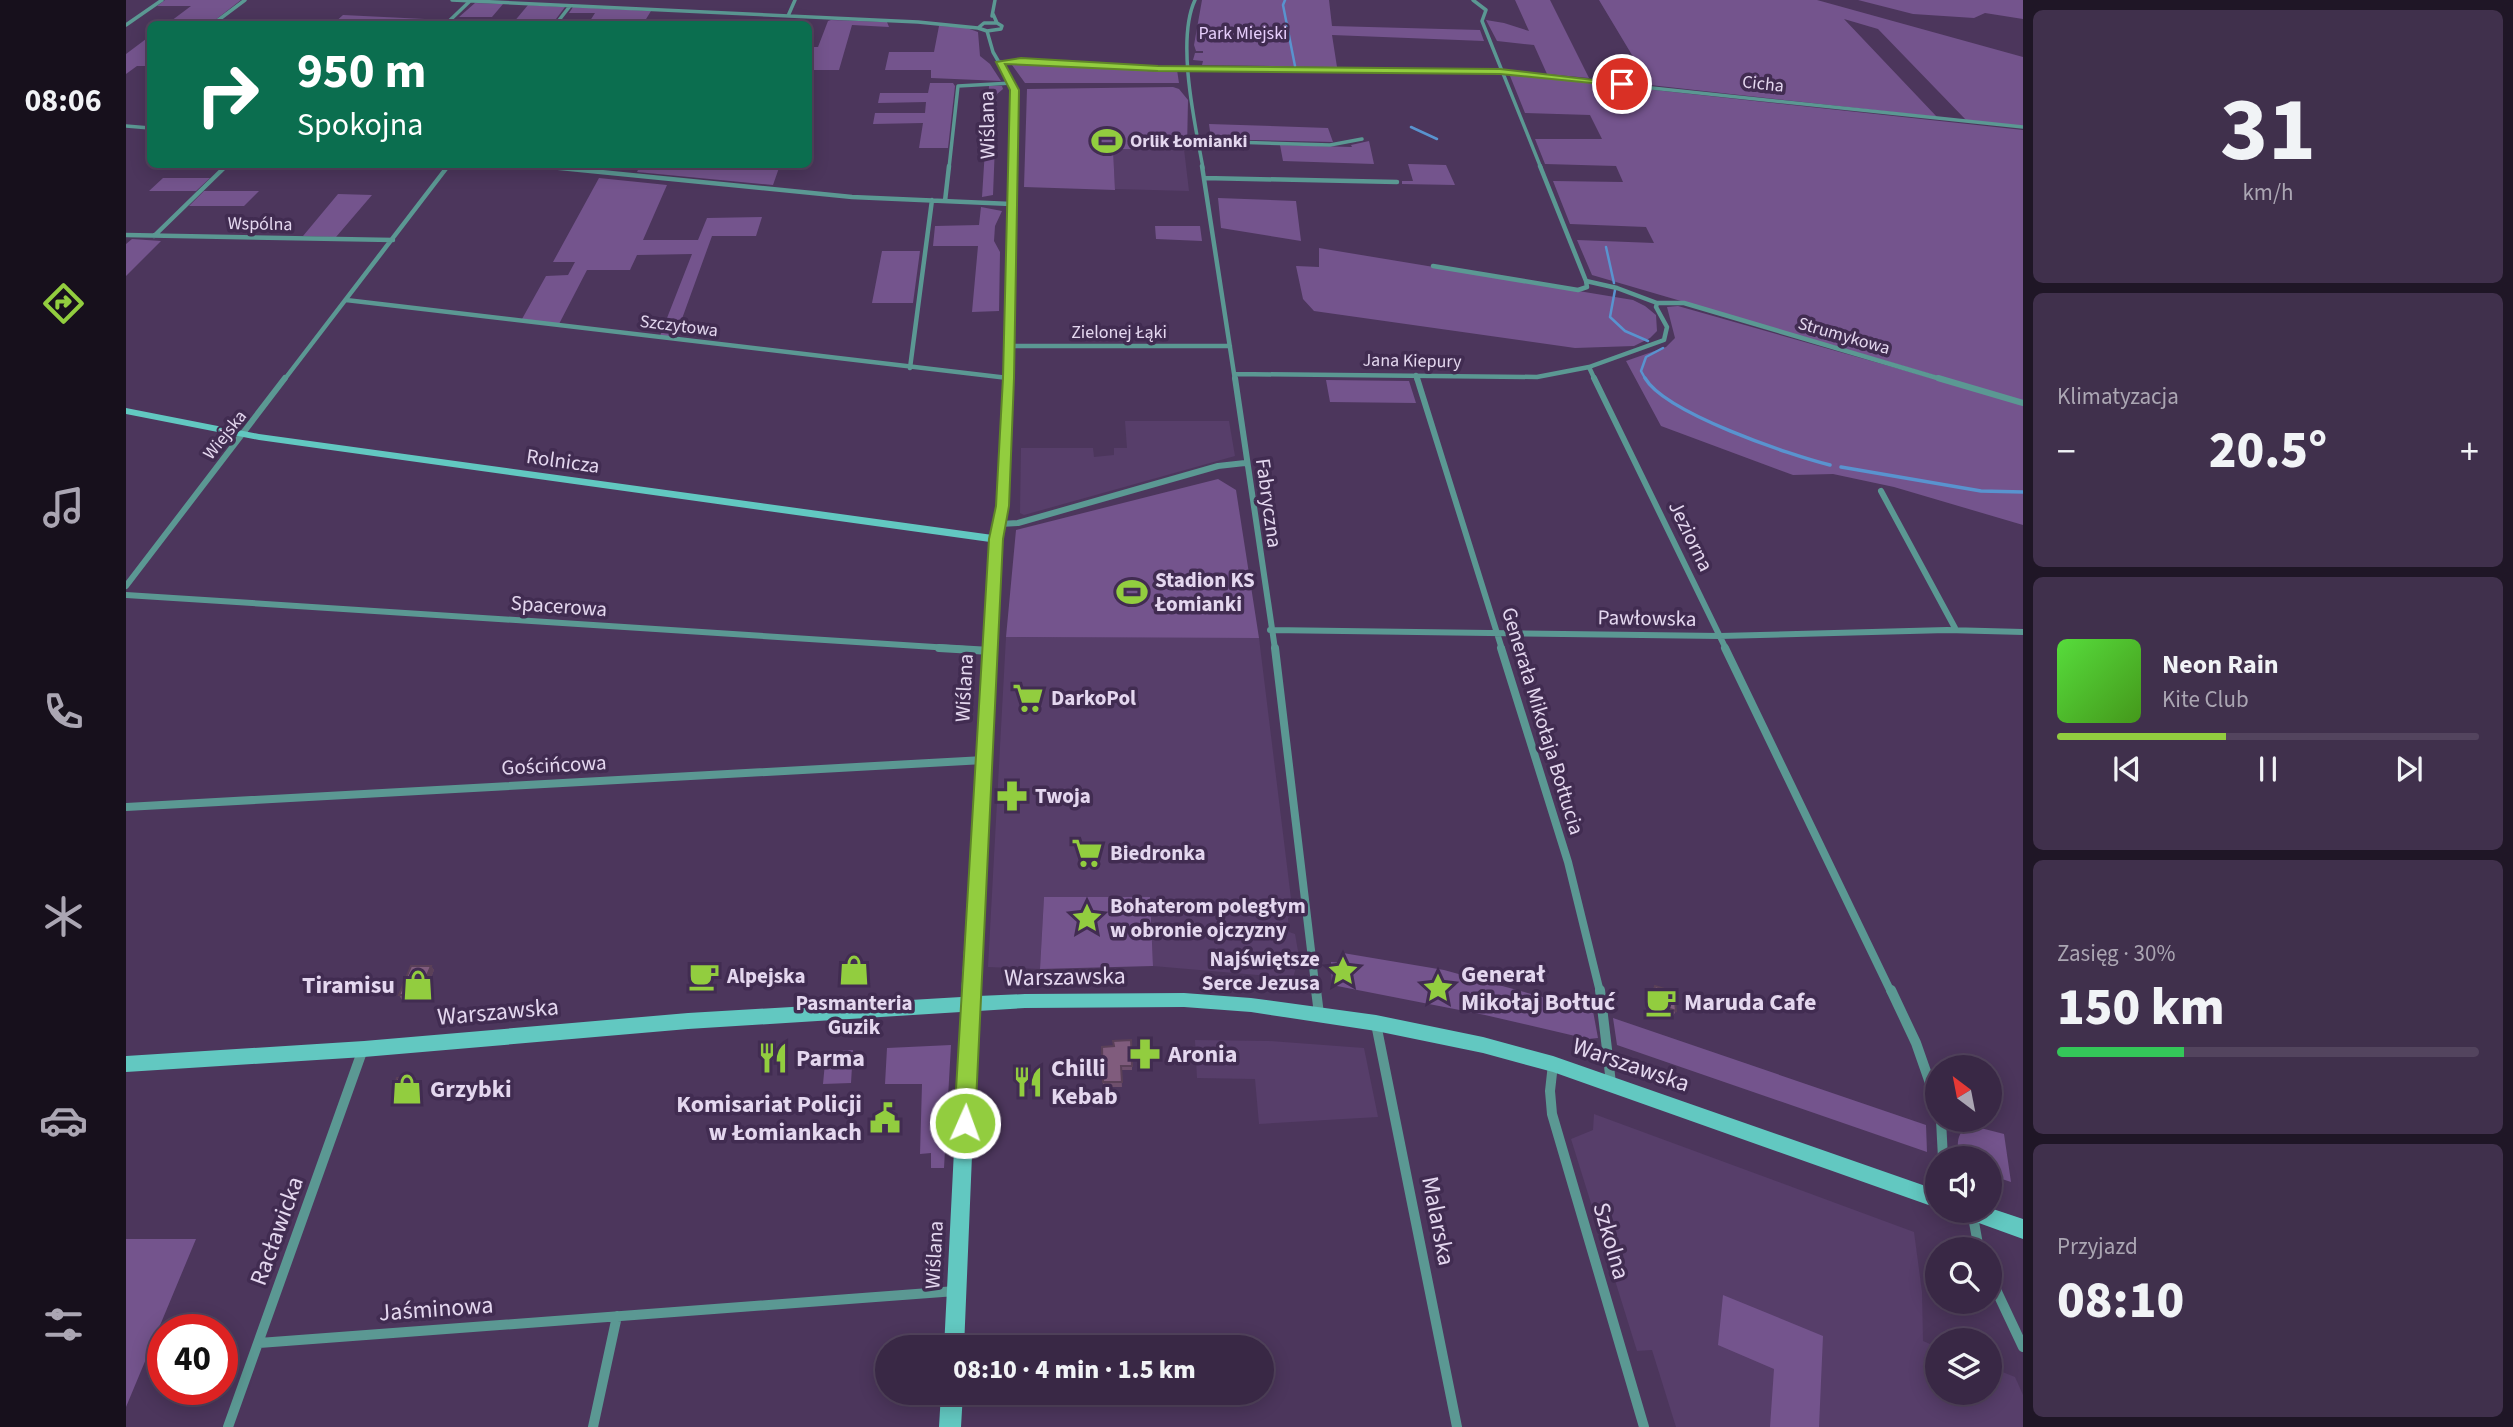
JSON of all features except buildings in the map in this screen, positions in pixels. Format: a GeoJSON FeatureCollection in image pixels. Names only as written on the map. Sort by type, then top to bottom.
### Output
{"type":"FeatureCollection","features":[{"type":"Feature","properties":{"kind":"street"},"geometry":{"type":"LineString","coordinates":[[126,25],[162,0]]}},
{"type":"Feature","properties":{"kind":"street"},"geometry":{"type":"LineString","coordinates":[[217,21],[244,0]]}},
{"type":"Feature","properties":{"kind":"street"},"geometry":{"type":"LineString","coordinates":[[453,0],[956,25],[980,26],[998,23]]}},
{"type":"Feature","properties":{"kind":"street"},"geometry":{"type":"LineString","coordinates":[[788,16],[795,0]]}},
{"type":"Feature","properties":{"kind":"street"},"geometry":{"type":"LineString","coordinates":[[989,23],[995,0]]}},
{"type":"Feature","properties":{"kind":"street","name":"Fabryczna"},"geometry":{"type":"LineString","coordinates":[[1195,0],[1189,13],[1187,67],[1277,664],[1319,1014]]}},
{"type":"Feature","properties":{"kind":"street"},"geometry":{"type":"LineString","coordinates":[[1433,266],[1578,290],[1587,287],[1500,72],[1482,21],[1486,10],[1473,0]]}},
{"type":"Feature","properties":{"kind":"street"},"geometry":{"type":"LineString","coordinates":[[449,21],[470,1]]}},
{"type":"Feature","properties":{"kind":"street"},"geometry":{"type":"LineString","coordinates":[[558,21],[570,6]]}},
{"type":"Feature","properties":{"kind":"street"},"geometry":{"type":"LineString","coordinates":[[980,26],[987,31],[1003,27],[993,14]]}},
{"type":"Feature","properties":{"kind":"street","name":"Wiślana"},"geometry":{"type":"LineString","coordinates":[[955,1335],[984,760],[1009,378],[1015,90],[993,52],[987,31]]}},
{"type":"Feature","properties":{"kind":"street"},"geometry":{"type":"LineString","coordinates":[[991,38],[995,31]]}},
{"type":"Feature","properties":{"kind":"street","name":"Cicha"},"geometry":{"type":"LineString","coordinates":[[1000,62],[1158,68],[1500,72],[2023,127]]}},
{"type":"Feature","properties":{"kind":"street"},"geometry":{"type":"LineString","coordinates":[[945,201],[958,86],[971,83],[1012,83]]}},
{"type":"Feature","properties":{"kind":"street"},"geometry":{"type":"LineString","coordinates":[[126,126],[147,128]]}},
{"type":"Feature","properties":{"kind":"street"},"geometry":{"type":"LineString","coordinates":[[1198,141],[1330,145],[1362,139]]}},
{"type":"Feature","properties":{"kind":"street"},"geometry":{"type":"LineString","coordinates":[[154,236],[224,168]]}},
{"type":"Feature","properties":{"kind":"street","name":"Wiejska"},"geometry":{"type":"LineString","coordinates":[[126,586],[446,168]]}},
{"type":"Feature","properties":{"kind":"street"},"geometry":{"type":"LineString","coordinates":[[559,168],[813,194],[1012,204]]}},
{"type":"Feature","properties":{"kind":"street"},"geometry":{"type":"LineString","coordinates":[[1204,178],[1397,182]]}},
{"type":"Feature","properties":{"kind":"street"},"geometry":{"type":"LineString","coordinates":[[910,368],[932,200]]}},
{"type":"Feature","properties":{"kind":"street","name":"Wspólna"},"geometry":{"type":"LineString","coordinates":[[126,235],[393,240]]}},
{"type":"Feature","properties":{"kind":"street"},"geometry":{"type":"LineString","coordinates":[[1586,281],[1617,288],[1657,303],[1656,307],[1667,327],[1664,341],[1589,367]]}},
{"type":"Feature","properties":{"kind":"street","name":"Szczytowa"},"geometry":{"type":"LineString","coordinates":[[346,300],[1009,378]]}},
{"type":"Feature","properties":{"kind":"street","name":"Strumykowa"},"geometry":{"type":"LineString","coordinates":[[1657,303],[1663,300],[1684,303],[2023,403]]}},
{"type":"Feature","properties":{"kind":"street","name":"Zielonej Łąki"},"geometry":{"type":"LineString","coordinates":[[1009,346],[1230,346]]}},
{"type":"Feature","properties":{"kind":"street","name":"Jana Kiepury"},"geometry":{"type":"LineString","coordinates":[[1234,374],[1537,377],[1589,367]]}},
{"type":"Feature","properties":{"kind":"street","name":"Jeziorna"},"geometry":{"type":"LineString","coordinates":[[1589,367],[1916,1043],[1925,1069]]}},
{"type":"Feature","properties":{"kind":"street","name":"Generała Mikołaja Bołtucia"},"geometry":{"type":"LineString","coordinates":[[1416,375],[1568,862],[1589,940],[1611,1060],[1611,1083]]}},
{"type":"Feature","properties":{"kind":"street","name":"Rolnicza"},"geometry":{"type":"LineString","coordinates":[[126,411],[244,434],[998,531]]}},
{"type":"Feature","properties":{"kind":"street"},"geometry":{"type":"LineString","coordinates":[[998,531],[1218,466],[1245,463]]}},
{"type":"Feature","properties":{"kind":"street"},"geometry":{"type":"LineString","coordinates":[[1881,491],[1955,628]]}},
{"type":"Feature","properties":{"kind":"street","name":"Spacerowa"},"geometry":{"type":"LineString","coordinates":[[126,595],[991,652]]}},
{"type":"Feature","properties":{"kind":"street","name":"Pawłowska"},"geometry":{"type":"LineString","coordinates":[[1270,630],[1720,636],[1788,636],[1955,628],[2023,632]]}},
{"type":"Feature","properties":{"kind":"street","name":"Gościńcowa"},"geometry":{"type":"LineString","coordinates":[[126,807],[984,760]]}},
{"type":"Feature","properties":{"kind":"street","name":"Warszawska"},"geometry":{"type":"LineString","coordinates":[[126,1064],[363,1049],[688,1021],[1084,999],[1184,1000],[1319,1014],[1483,1045],[1611,1083],[1925,1195]]}},
{"type":"Feature","properties":{"kind":"street","name":"Malarska"},"geometry":{"type":"LineString","coordinates":[[1376,1023],[1457,1427]]}},
{"type":"Feature","properties":{"kind":"street","name":"Racławicka"},"geometry":{"type":"LineString","coordinates":[[228,1427],[363,1049]]}},
{"type":"Feature","properties":{"kind":"street","name":"Szkolna"},"geometry":{"type":"LineString","coordinates":[[1553,1064],[1549,1091],[1552,1114],[1644,1427]]}},
{"type":"Feature","properties":{"kind":"street"},"geometry":{"type":"LineString","coordinates":[[2002,1222],[2023,1229]]}},
{"type":"Feature","properties":{"kind":"street","name":"Jaśminowa"},"geometry":{"type":"LineString","coordinates":[[259,1343],[957,1291]]}},
{"type":"Feature","properties":{"kind":"street"},"geometry":{"type":"LineString","coordinates":[[2002,1302],[2023,1347]]}},
{"type":"Feature","properties":{"kind":"street"},"geometry":{"type":"LineString","coordinates":[[593,1427],[617,1315]]}},
{"type":"Feature","properties":{"kind":"street"},"geometry":{"type":"LineString","coordinates":[[950,1427],[951,1405]]}},
{"type":"Feature","properties":{"kind":"shaded area"},"geometry":{"type":"Polygon","coordinates":[[[1113,149],[1184,149],[1189,191],[1115,189],[1113,149]]]}},
{"type":"Feature","properties":{"kind":"shaded area"},"geometry":{"type":"Polygon","coordinates":[[[1125,421],[1229,421],[1235,456],[1024,515],[1020,513],[1021,448],[1093,448],[1094,457],[1114,455],[1114,448],[1127,448],[1125,421]]]}},
{"type":"Feature","properties":{"kind":"shaded area"},"geometry":{"type":"Polygon","coordinates":[[[1006,637],[1259,638],[1293,915],[1288,918],[1289,932],[1295,934],[1299,957],[1293,978],[1153,966],[1150,897],[1044,897],[1040,969],[988,967],[1006,637]]]}},
{"type":"Feature","properties":{"kind":"shaded area"},"geometry":{"type":"Polygon","coordinates":[[[1195,1040],[1269,1041],[1364,1048],[1378,1117],[1259,1124],[1255,1079],[1197,1078],[1195,1040]]]}},
{"type":"Feature","properties":{"kind":"shaded area"},"geometry":{"type":"Polygon","coordinates":[[[1594,1114],[1914,1232],[1922,1292],[1925,1405],[2002,1405],[2002,1372],[2015,1377],[2023,1395],[2023,1427],[1676,1427],[1652,1350],[1637,1351],[1571,1139],[1593,1130],[1594,1114]]]}},
{"type":"Feature","properties":{"kind":"green space"},"geometry":{"type":"Polygon","coordinates":[[[165,0],[241,0],[214,21],[171,21],[191,6],[157,6],[165,0]]]}},
{"type":"Feature","properties":{"kind":"green space","name":"Park Miejski"},"geometry":{"type":"Polygon","coordinates":[[[1202,0],[1329,0],[1332,26],[1480,30],[1484,41],[1332,35],[1337,67],[1202,65],[1203,61],[1193,60],[1195,53],[1203,53],[1196,51],[1194,45],[1202,0]]]}},
{"type":"Feature","properties":{"kind":"green space"},"geometry":{"type":"Polygon","coordinates":[[[1515,0],[1550,0],[1589,78],[1547,74],[1534,45],[1497,41],[1486,20],[1529,31],[1515,0]]]}},
{"type":"Feature","properties":{"kind":"green space"},"geometry":{"type":"Polygon","coordinates":[[[1599,0],[1817,0],[2023,57],[2023,126],[1966,120],[1878,29],[1844,19],[1937,117],[1650,85],[1599,0]]]}},
{"type":"Feature","properties":{"kind":"green space"},"geometry":{"type":"Polygon","coordinates":[[[1858,0],[2023,0],[2023,19],[1985,13],[1974,18],[1913,14],[1858,0]]]}},
{"type":"Feature","properties":{"kind":"green space"},"geometry":{"type":"Polygon","coordinates":[[[475,3],[503,4],[492,17],[459,17],[475,3]]]}},
{"type":"Feature","properties":{"kind":"green space"},"geometry":{"type":"Polygon","coordinates":[[[528,5],[565,7],[554,21],[515,21],[528,5]]]}},
{"type":"Feature","properties":{"kind":"green space"},"geometry":{"type":"Polygon","coordinates":[[[573,7],[651,11],[645,21],[590,21],[595,13],[569,13],[573,7]]]}},
{"type":"Feature","properties":{"kind":"green space"},"geometry":{"type":"Polygon","coordinates":[[[343,15],[425,19],[423,21],[336,21],[343,15]]]}},
{"type":"Feature","properties":{"kind":"green space"},"geometry":{"type":"Polygon","coordinates":[[[828,21],[887,22],[889,27],[852,25],[839,70],[812,70],[812,47],[818,47],[828,21]]]}},
{"type":"Feature","properties":{"kind":"green space"},"geometry":{"type":"Polygon","coordinates":[[[939,26],[964,27],[978,32],[980,56],[990,64],[1001,81],[931,78],[931,70],[885,70],[889,52],[934,52],[939,26]]]}},
{"type":"Feature","properties":{"kind":"green space"},"geometry":{"type":"Polygon","coordinates":[[[147,38],[147,66],[137,66],[126,74],[126,54],[147,38]]]}},
{"type":"Feature","properties":{"kind":"green space"},"geometry":{"type":"Polygon","coordinates":[[[1012,65],[1165,72],[1177,70],[1179,83],[1025,83],[1012,65]]]}},
{"type":"Feature","properties":{"kind":"green space"},"geometry":{"type":"Polygon","coordinates":[[[1510,76],[2023,130],[2023,401],[1592,275],[1577,240],[1654,243],[1646,227],[1570,224],[1553,181],[1623,182],[1616,166],[1545,164],[1535,139],[1602,139],[1590,115],[1525,113],[1510,76]]]}},
{"type":"Feature","properties":{"kind":"green space"},"geometry":{"type":"Polygon","coordinates":[[[930,83],[953,83],[955,86],[948,148],[919,148],[923,123],[873,124],[875,113],[925,113],[926,102],[878,103],[880,93],[928,93],[930,83]]]}},
{"type":"Feature","properties":{"kind":"green space"},"geometry":{"type":"Polygon","coordinates":[[[989,86],[1002,86],[1003,89],[997,94],[993,195],[982,197],[989,86]]]}},
{"type":"Feature","properties":{"kind":"green space","name":"Orlik Łomianki"},"geometry":{"type":"Polygon","coordinates":[[[1027,89],[1179,89],[1188,100],[1187,149],[1113,149],[1115,190],[1024,187],[1027,89]]]}},
{"type":"Feature","properties":{"kind":"green space"},"geometry":{"type":"Polygon","coordinates":[[[1209,124],[1328,128],[1333,142],[1211,139],[1209,124]]]}},
{"type":"Feature","properties":{"kind":"green space"},"geometry":{"type":"Polygon","coordinates":[[[1369,141],[1374,164],[1283,161],[1280,145],[1352,147],[1351,145],[1369,141]]]}},
{"type":"Feature","properties":{"kind":"green space"},"geometry":{"type":"Polygon","coordinates":[[[1408,164],[1446,165],[1455,185],[1402,184],[1402,181],[1413,181],[1408,164]]]}},
{"type":"Feature","properties":{"kind":"green space"},"geometry":{"type":"Polygon","coordinates":[[[639,168],[779,168],[773,185],[637,172],[639,168]]]}},
{"type":"Feature","properties":{"kind":"green space"},"geometry":{"type":"Polygon","coordinates":[[[163,178],[210,178],[196,191],[149,191],[163,178]]]}},
{"type":"Feature","properties":{"kind":"green space"},"geometry":{"type":"Polygon","coordinates":[[[599,178],[667,185],[643,240],[698,240],[707,218],[762,217],[756,236],[712,236],[675,338],[660,336],[692,254],[637,255],[630,270],[587,270],[559,324],[522,319],[546,276],[568,275],[575,262],[553,262],[599,178]]]}},
{"type":"Feature","properties":{"kind":"green space"},"geometry":{"type":"Polygon","coordinates":[[[204,191],[259,191],[244,206],[189,206],[204,191]]]}},
{"type":"Feature","properties":{"kind":"green space"},"geometry":{"type":"Polygon","coordinates":[[[338,194],[372,195],[336,237],[303,236],[338,194]]]}},
{"type":"Feature","properties":{"kind":"green space"},"geometry":{"type":"Polygon","coordinates":[[[1218,198],[1296,201],[1301,241],[1221,228],[1218,198]]]}},
{"type":"Feature","properties":{"kind":"green space"},"geometry":{"type":"Polygon","coordinates":[[[981,207],[1002,211],[995,226],[994,241],[1000,252],[999,311],[972,312],[978,246],[933,246],[935,226],[979,225],[981,207]]]}},
{"type":"Feature","properties":{"kind":"green space"},"geometry":{"type":"Polygon","coordinates":[[[1155,226],[1200,226],[1202,241],[1156,239],[1155,226]]]}},
{"type":"Feature","properties":{"kind":"green space"},"geometry":{"type":"Polygon","coordinates":[[[132,239],[161,241],[126,276],[126,244],[132,239]]]}},
{"type":"Feature","properties":{"kind":"green space"},"geometry":{"type":"Polygon","coordinates":[[[1319,248],[1633,300],[1656,315],[1657,331],[1634,346],[1575,348],[1314,311],[1303,299],[1296,266],[1319,267],[1319,248]]]}},
{"type":"Feature","properties":{"kind":"green space"},"geometry":{"type":"Polygon","coordinates":[[[882,251],[920,251],[913,303],[872,303],[882,251]]]}},
{"type":"Feature","properties":{"kind":"green space"},"geometry":{"type":"Polygon","coordinates":[[[1678,306],[2023,404],[2023,525],[1894,487],[1833,474],[1793,475],[1661,426],[1626,361],[1666,347],[1675,338],[1667,307],[1678,306]]]}},
{"type":"Feature","properties":{"kind":"green space"},"geometry":{"type":"Polygon","coordinates":[[[1326,380],[1409,381],[1416,403],[1330,402],[1326,380]]]}},
{"type":"Feature","properties":{"kind":"green space","name":"Stadion KS Łomianki"},"geometry":{"type":"Polygon","coordinates":[[[1218,479],[1236,490],[1259,638],[1006,637],[1016,530],[1218,479]]]}},
{"type":"Feature","properties":{"kind":"green space"},"geometry":{"type":"Polygon","coordinates":[[[1044,897],[1150,897],[1153,966],[1040,969],[1044,897]]]}},
{"type":"Feature","properties":{"kind":"green space"},"geometry":{"type":"Polygon","coordinates":[[[1343,953],[1444,970],[1593,1011],[1598,1038],[1588,1039],[1485,1015],[1332,985],[1331,962],[1343,963],[1343,953]]]}},
{"type":"Feature","properties":{"kind":"green space"},"geometry":{"type":"Polygon","coordinates":[[[1613,1018],[1925,1125],[1925,1151],[1617,1045],[1613,1018]]]}},
{"type":"Feature","properties":{"kind":"green space"},"geometry":{"type":"Polygon","coordinates":[[[951,1045],[944,1168],[931,1168],[931,1153],[920,1154],[922,1084],[885,1084],[887,1048],[951,1045]]]}},
{"type":"Feature","properties":{"kind":"green space"},"geometry":{"type":"Polygon","coordinates":[[[853,1050],[851,1083],[823,1084],[826,1052],[853,1050]]]}},
{"type":"Feature","properties":{"kind":"green space"},"geometry":{"type":"Polygon","coordinates":[[[1962,1132],[2004,1134],[2011,1182],[2002,1179],[2002,1146],[1958,1146],[1962,1132]]]}},
{"type":"Feature","properties":{"kind":"green space"},"geometry":{"type":"Polygon","coordinates":[[[126,1239],[196,1239],[165,1314],[147,1314],[147,1357],[126,1407],[126,1239]]]}},
{"type":"Feature","properties":{"kind":"green space"},"geometry":{"type":"Polygon","coordinates":[[[1723,1295],[1823,1336],[1819,1427],[1770,1427],[1774,1369],[1718,1345],[1723,1295]]]}},
{"type":"Feature","properties":{"kind":"waterway"},"geometry":{"type":"LineString","coordinates":[[1285,0],[1283,5],[1295,66]]}},
{"type":"Feature","properties":{"kind":"waterway"},"geometry":{"type":"LineString","coordinates":[[1411,127],[1437,139]]}},
{"type":"Feature","properties":{"kind":"waterway"},"geometry":{"type":"LineString","coordinates":[[1606,247],[1614,283]]}},
{"type":"Feature","properties":{"kind":"waterway"},"geometry":{"type":"LineString","coordinates":[[1615,290],[1610,317],[1625,331],[1648,341]]}},
{"type":"Feature","properties":{"kind":"waterway"},"geometry":{"type":"LineString","coordinates":[[1646,380],[1641,371],[1646,357],[1663,348]]}},
{"type":"Feature","properties":{"kind":"waterway"},"geometry":{"type":"LineString","coordinates":[[1645,378],[1657,391],[1702,418],[1759,442],[1830,465]]}},
{"type":"Feature","properties":{"kind":"waterway"},"geometry":{"type":"LineString","coordinates":[[1841,467],[1981,491],[2023,492]]}},
{"type":"Feature","properties":{"kind":"place","name":"Orlik Łomianki"},"geometry":{"type":"Point","coordinates":[1107,141]}},
{"type":"Feature","properties":{"kind":"place","name":"Stadion KS Łomianki"},"geometry":{"type":"Point","coordinates":[1132,592]}},
{"type":"Feature","properties":{"kind":"place","name":"DarkoPol"},"geometry":{"type":"Point","coordinates":[1028,698]}},
{"type":"Feature","properties":{"kind":"place","name":"Twoja"},"geometry":{"type":"Point","coordinates":[1012,796]}},
{"type":"Feature","properties":{"kind":"place","name":"Biedronka"},"geometry":{"type":"Point","coordinates":[1087,853]}},
{"type":"Feature","properties":{"kind":"place","name":"Bohaterom poległym w obronie ojczyzny"},"geometry":{"type":"Point","coordinates":[1087,918]}},
{"type":"Feature","properties":{"kind":"place","name":"Pasmanteria Guzik"},"geometry":{"type":"Point","coordinates":[854,970]}},
{"type":"Feature","properties":{"kind":"place","name":"Najświętsze Serce Jezusa"},"geometry":{"type":"Point","coordinates":[1343,971]}},
{"type":"Feature","properties":{"kind":"place","name":"Alpejska"},"geometry":{"type":"Point","coordinates":[704,976]}},
{"type":"Feature","properties":{"kind":"place","name":"Tiramisu"},"geometry":{"type":"Point","coordinates":[418,985]}},
{"type":"Feature","properties":{"kind":"place","name":"Generał Mikołaj Bołtuć"},"geometry":{"type":"Point","coordinates":[1438,988]}},
{"type":"Feature","properties":{"kind":"place","name":"Maruda Cafe"},"geometry":{"type":"Point","coordinates":[1661,1002]}},
{"type":"Feature","properties":{"kind":"place","name":"Aronia"},"geometry":{"type":"Point","coordinates":[1145,1054]}},
{"type":"Feature","properties":{"kind":"place","name":"Parma"},"geometry":{"type":"Point","coordinates":[773,1058]}},
{"type":"Feature","properties":{"kind":"place","name":"Chilli Kebab"},"geometry":{"type":"Point","coordinates":[1028,1082]}},
{"type":"Feature","properties":{"kind":"place","name":"Grzybki"},"geometry":{"type":"Point","coordinates":[407,1089]}},
{"type":"Feature","properties":{"kind":"place","name":"Komisariat Policji w Łomiankach"},"geometry":{"type":"Point","coordinates":[885,1118]}},
{"type":"Feature","properties":{"kind":"route"},"geometry":{"type":"LineString","coordinates":[[965,1123],[996,539],[1002,506],[1009,378],[1015,90],[1000,62],[1158,68],[1500,72],[1622,84]]}}]}
